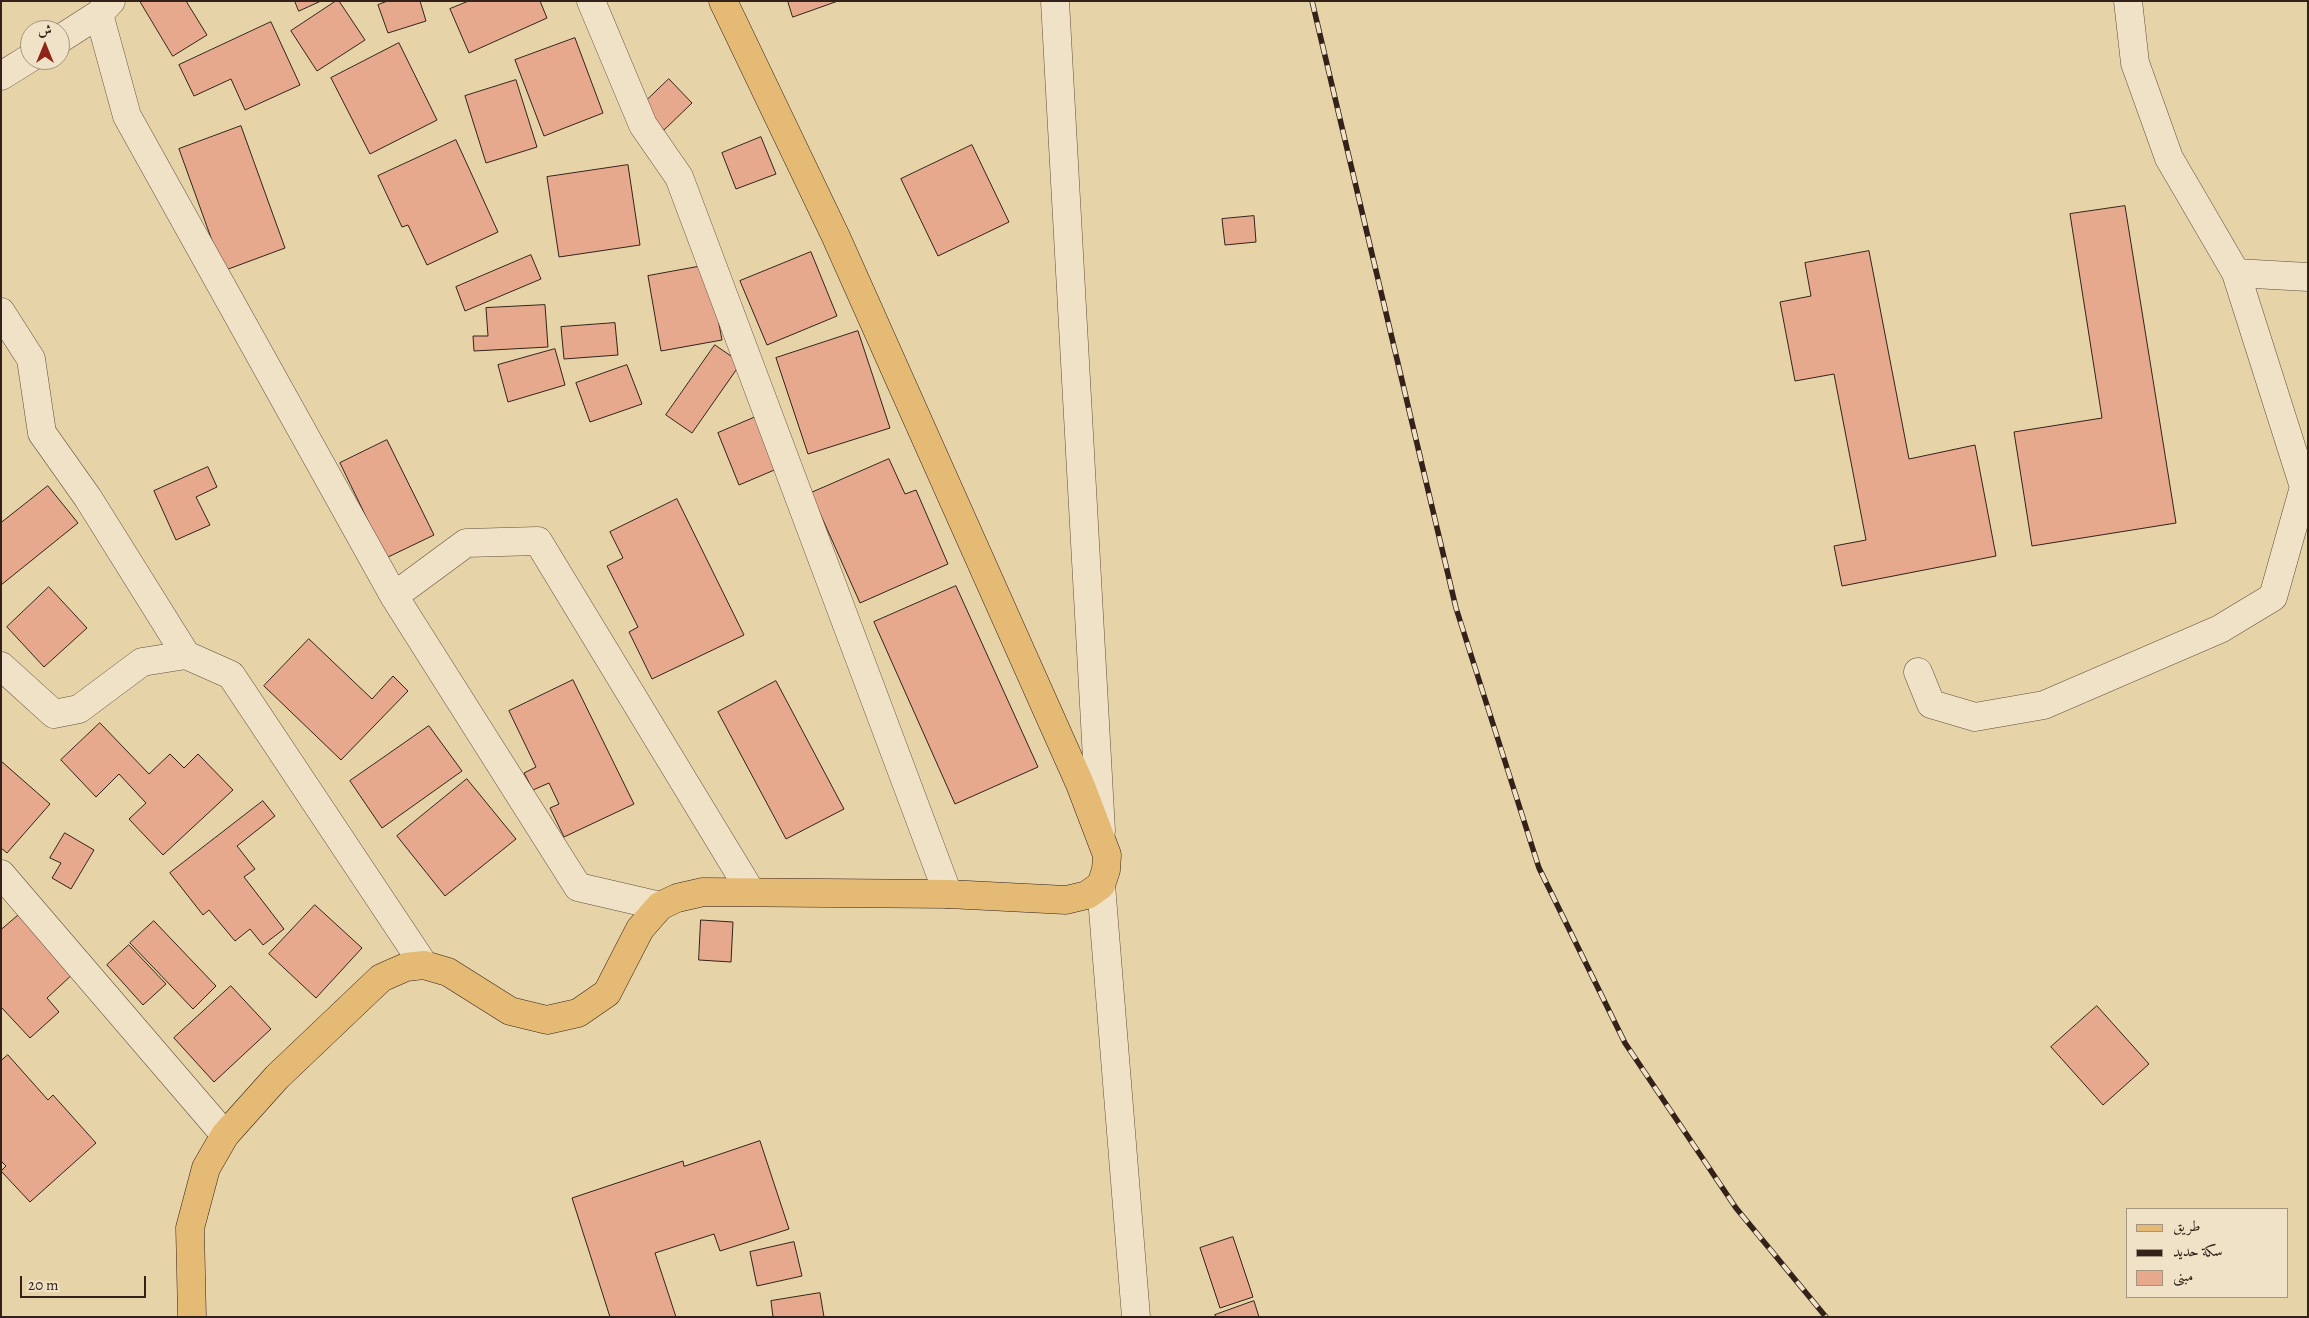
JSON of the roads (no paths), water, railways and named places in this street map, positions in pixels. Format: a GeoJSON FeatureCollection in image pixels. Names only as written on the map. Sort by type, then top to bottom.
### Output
{"type":"FeatureCollection","features":[{"type":"Feature","properties":{"kind":"main road"},"geometry":{"type":"LineString","coordinates":[[192,1317],[190,1228],[206,1168],[225,1135],[277,1077],[381,978],[406,967],[424,965],[448,972],[510,1011],[547,1020],[578,1013],[607,993],[640,930],[660,906],[677,898],[703,892],[751,892],[948,894],[1066,900],[1087,895],[1101,885],[1106,870],[1107,855],[1101,835],[1080,784],[844,255],[723,1]]}},
{"type":"Feature","properties":{"kind":"street"},"geometry":{"type":"LineString","coordinates":[[591,1],[643,125],[679,178],[948,894]]}},
{"type":"Feature","properties":{"kind":"street"},"geometry":{"type":"LineString","coordinates":[[1055,1],[1101,835]]}},
{"type":"Feature","properties":{"kind":"street"},"geometry":{"type":"LineString","coordinates":[[1918,672],[1931,704],[1974,716],[2044,705],[2220,629],[2273,597],[2304,487],[2236,273],[2169,158],[2135,63],[2128,1]]}},
{"type":"Feature","properties":{"kind":"street"},"geometry":{"type":"LineString","coordinates":[[70,32],[105,8],[126,116],[394,596],[578,887],[660,906]]}},
{"type":"Feature","properties":{"kind":"street"},"geometry":{"type":"LineString","coordinates":[[1,76],[20,64]]}},
{"type":"Feature","properties":{"kind":"street"},"geometry":{"type":"LineString","coordinates":[[2236,273],[2308,277]]}},
{"type":"Feature","properties":{"kind":"street"},"geometry":{"type":"LineString","coordinates":[[1,312],[31,359],[42,433],[88,498],[186,655]]}},
{"type":"Feature","properties":{"kind":"street"},"geometry":{"type":"LineString","coordinates":[[394,596],[466,543],[538,541],[751,892]]}},
{"type":"Feature","properties":{"kind":"street"},"geometry":{"type":"LineString","coordinates":[[1,666],[54,714],[79,710],[142,662],[186,655],[230,675],[424,965]]}},
{"type":"Feature","properties":{"kind":"street"},"geometry":{"type":"LineString","coordinates":[[1101,885],[1136,1317]]}},
{"type":"Feature","properties":{"kind":"street"},"geometry":{"type":"LineString","coordinates":[[6,888],[225,1135]]}},
{"type":"Feature","properties":{"kind":"railway"},"geometry":{"type":"LineString","coordinates":[[1312,1],[1456,608],[1539,868],[1625,1043],[1736,1208],[1826,1317]]}}]}
